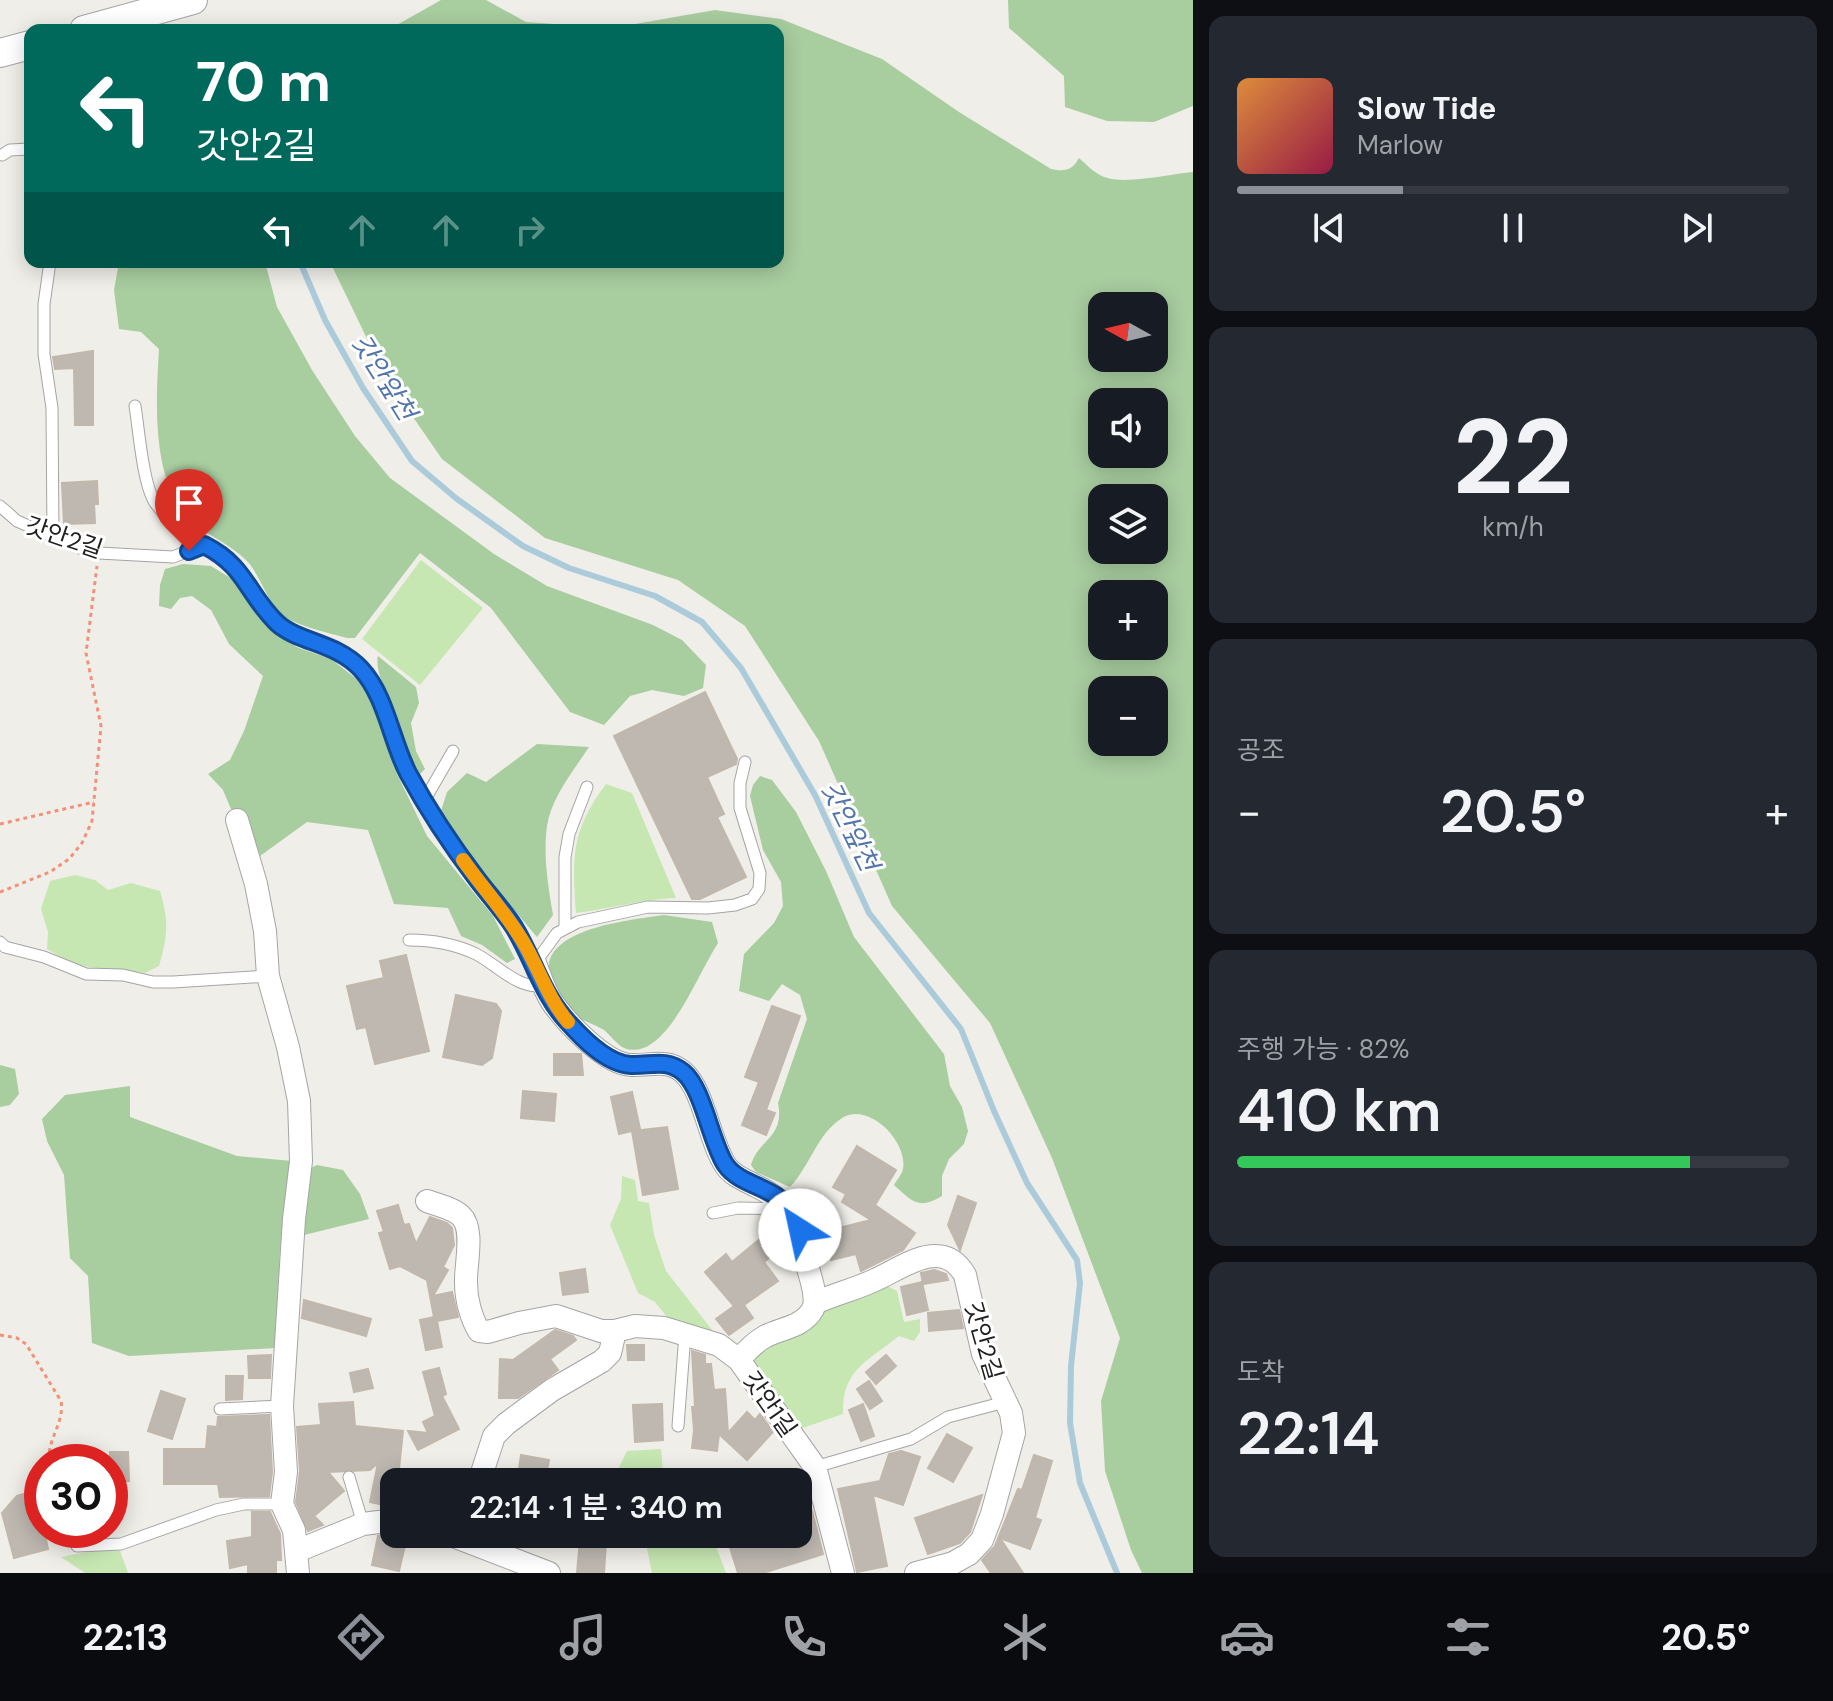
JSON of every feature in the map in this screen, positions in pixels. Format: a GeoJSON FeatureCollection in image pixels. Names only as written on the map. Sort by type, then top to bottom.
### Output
{"type":"FeatureCollection","features":[{"type":"Feature","properties":{"kind":"street"},"geometry":{"type":"LineString","coordinates":[[106,24],[193,0]]}},
{"type":"Feature","properties":{"kind":"street"},"geometry":{"type":"LineString","coordinates":[[0,53],[24,47]]}},
{"type":"Feature","properties":{"kind":"street"},"geometry":{"type":"LineString","coordinates":[[237,820],[256,884],[265,931],[268,976],[299,1101],[301,1161],[294,1219],[282,1406],[286,1472],[282,1504],[294,1530],[297,1562],[363,1524],[380,1522]]}},
{"type":"Feature","properties":{"kind":"street"},"geometry":{"type":"LineString","coordinates":[[535,963],[543,985],[567,1021],[606,1056],[630,1065],[671,1065],[692,1082],[727,1167],[773,1194],[789,1210],[800,1230],[815,1303]]}},
{"type":"Feature","properties":{"kind":"street","name":"갓안1길"},"geometry":{"type":"LineString","coordinates":[[427,1201],[461,1215],[466,1223],[469,1248],[466,1287],[474,1323],[479,1331],[488,1332],[556,1316],[601,1331],[635,1326],[664,1328],[719,1345],[739,1360],[815,1467],[843,1573]]}},
{"type":"Feature","properties":{"kind":"street","name":"갓안2길"},"geometry":{"type":"LineString","coordinates":[[739,1360],[750,1347],[766,1336],[795,1326],[807,1318],[815,1303],[875,1280],[918,1258],[949,1258],[958,1264],[965,1275],[983,1354],[1011,1413],[1014,1433],[982,1540],[969,1554],[953,1563],[916,1573]]}},
{"type":"Feature","properties":{"kind":"street"},"geometry":{"type":"LineString","coordinates":[[484,1468],[494,1436],[552,1390],[602,1361],[610,1353],[615,1331]]}},
{"type":"Feature","properties":{"kind":"street"},"geometry":{"type":"LineString","coordinates":[[489,1548],[549,1573]]}},
{"type":"Feature","properties":{"kind":"lane"},"geometry":{"type":"LineString","coordinates":[[2,155],[10,150],[24,149]]}},
{"type":"Feature","properties":{"kind":"lane"},"geometry":{"type":"LineString","coordinates":[[49,268],[44,304],[44,354],[52,408],[53,538]]}},
{"type":"Feature","properties":{"kind":"lane"},"geometry":{"type":"LineString","coordinates":[[135,406],[145,473],[154,502],[178,526],[234,564],[281,627],[343,653],[361,669],[380,702],[407,771],[424,801],[475,877],[511,922],[535,963],[546,945],[565,927],[648,907],[708,908],[735,905],[752,899],[759,889],[760,873],[740,808],[740,783],[745,762]]}},
{"type":"Feature","properties":{"kind":"lane","name":"갓안2길"},"geometry":{"type":"LineString","coordinates":[[0,506],[17,521],[53,538],[99,553],[173,557],[204,545]]}},
{"type":"Feature","properties":{"kind":"lane"},"geometry":{"type":"LineString","coordinates":[[424,801],[453,751]]}},
{"type":"Feature","properties":{"kind":"lane"},"geometry":{"type":"LineString","coordinates":[[565,927],[565,857],[569,834],[587,787]]}},
{"type":"Feature","properties":{"kind":"lane"},"geometry":{"type":"LineString","coordinates":[[409,940],[451,944],[475,954],[524,984],[535,987],[543,985]]}},
{"type":"Feature","properties":{"kind":"lane"},"geometry":{"type":"LineString","coordinates":[[0,942],[5,947],[44,957],[86,974],[123,975],[153,982],[268,976]]}},
{"type":"Feature","properties":{"kind":"lane"},"geometry":{"type":"LineString","coordinates":[[713,1213],[738,1208],[789,1210]]}},
{"type":"Feature","properties":{"kind":"lane"},"geometry":{"type":"LineString","coordinates":[[678,1426],[685,1334]]}},
{"type":"Feature","properties":{"kind":"lane"},"geometry":{"type":"LineString","coordinates":[[815,1467],[911,1439],[948,1417],[1005,1402]]}},
{"type":"Feature","properties":{"kind":"lane"},"geometry":{"type":"LineString","coordinates":[[220,1409],[282,1406]]}},
{"type":"Feature","properties":{"kind":"lane"},"geometry":{"type":"LineString","coordinates":[[349,1477],[363,1524]]}},
{"type":"Feature","properties":{"kind":"lane"},"geometry":{"type":"LineString","coordinates":[[128,1542],[230,1507],[282,1504]]}},
{"type":"Feature","properties":{"kind":"path"},"geometry":{"type":"LineString","coordinates":[[0,892],[50,872],[69,859],[82,843],[92,821],[101,726],[86,653],[99,553]]}},
{"type":"Feature","properties":{"kind":"path"},"geometry":{"type":"LineString","coordinates":[[0,824],[95,802]]}},
{"type":"Feature","properties":{"kind":"path"},"geometry":{"type":"LineString","coordinates":[[0,1335],[17,1338],[26,1344],[61,1401],[63,1411],[52,1444]]}},
{"type":"Feature","properties":{"kind":"green space"},"geometry":{"type":"Polygon","coordinates":[[[441,0],[486,0],[526,22],[555,24],[399,24],[441,0]]]}},
{"type":"Feature","properties":{"kind":"green space"},"geometry":{"type":"Polygon","coordinates":[[[1008,0],[1193,0],[1193,106],[1154,122],[1107,121],[1065,107],[1064,76],[1009,28],[1008,0]]]}},
{"type":"Feature","properties":{"kind":"green space"},"geometry":{"type":"Polygon","coordinates":[[[715,10],[781,19],[882,59],[959,112],[1051,169],[1068,169],[1079,158],[1097,173],[1113,179],[1193,172],[1193,1573],[1142,1573],[1131,1550],[1105,1471],[1101,1401],[1120,1338],[1052,1158],[990,1023],[892,906],[819,741],[745,626],[678,580],[545,538],[442,459],[386,378],[333,268],[784,268],[784,24],[635,24],[715,10]]]}},
{"type":"Feature","properties":{"kind":"green space"},"geometry":{"type":"Polygon","coordinates":[[[118,268],[267,268],[277,307],[312,370],[355,436],[390,478],[494,554],[547,586],[653,625],[682,640],[706,665],[703,688],[684,696],[652,690],[630,696],[604,725],[570,712],[491,608],[420,553],[355,638],[311,628],[285,617],[274,606],[246,560],[195,524],[180,508],[170,489],[163,467],[157,418],[159,349],[141,332],[119,329],[114,290],[118,268]]]}},
{"type":"Feature","properties":{"kind":"green space"},"geometry":{"type":"Polygon","coordinates":[[[421,560],[483,608],[420,685],[362,639],[421,560]]]}},
{"type":"Feature","properties":{"kind":"green space"},"geometry":{"type":"Polygon","coordinates":[[[183,564],[211,566],[237,582],[258,616],[277,636],[299,648],[331,659],[358,680],[373,704],[397,774],[427,836],[493,916],[515,959],[507,963],[482,945],[461,936],[448,908],[394,904],[368,830],[307,822],[260,856],[245,812],[231,809],[223,790],[208,774],[230,760],[244,731],[263,676],[229,644],[211,610],[192,596],[180,598],[171,609],[159,606],[165,569],[183,564]]]}},
{"type":"Feature","properties":{"kind":"green space"},"geometry":{"type":"Polygon","coordinates":[[[378,656],[416,687],[419,703],[411,723],[416,751],[425,769],[420,774],[386,696],[380,679],[378,656]]]}},
{"type":"Feature","properties":{"kind":"green space"},"geometry":{"type":"Polygon","coordinates":[[[537,744],[589,747],[564,785],[549,816],[546,859],[553,915],[537,937],[482,872],[440,814],[447,792],[467,773],[486,782],[537,744]]]}},
{"type":"Feature","properties":{"kind":"green space"},"geometry":{"type":"Polygon","coordinates":[[[760,776],[772,780],[796,812],[854,937],[944,1054],[950,1086],[962,1107],[968,1131],[964,1144],[949,1159],[942,1176],[942,1196],[927,1203],[916,1202],[894,1185],[903,1169],[899,1147],[884,1127],[863,1115],[852,1114],[833,1125],[790,1187],[756,1172],[751,1165],[754,1156],[778,1124],[778,1103],[807,1019],[800,995],[782,984],[769,1001],[739,991],[744,954],[774,923],[783,906],[781,882],[763,850],[750,796],[760,776]]]}},
{"type":"Feature","properties":{"kind":"green space"},"geometry":{"type":"Polygon","coordinates":[[[606,784],[632,793],[676,898],[576,913],[576,845],[586,816],[606,784]]]}},
{"type":"Feature","properties":{"kind":"green space"},"geometry":{"type":"Polygon","coordinates":[[[75,875],[95,880],[108,890],[131,883],[160,891],[166,928],[159,966],[145,973],[93,967],[72,963],[47,949],[48,932],[41,909],[50,881],[75,875]]]}},
{"type":"Feature","properties":{"kind":"green space"},"geometry":{"type":"Polygon","coordinates":[[[664,915],[712,922],[718,943],[679,1012],[661,1036],[644,1048],[626,1049],[604,1030],[580,1019],[568,1009],[552,984],[549,964],[557,948],[573,936],[619,922],[664,915]]]}},
{"type":"Feature","properties":{"kind":"green space"},"geometry":{"type":"Polygon","coordinates":[[[0,1065],[15,1069],[19,1094],[10,1105],[0,1107],[0,1065]]]}},
{"type":"Feature","properties":{"kind":"green space"},"geometry":{"type":"Polygon","coordinates":[[[130,1086],[130,1117],[237,1156],[292,1161],[280,1250],[276,1348],[129,1356],[92,1343],[88,1276],[70,1258],[64,1175],[47,1141],[42,1119],[65,1095],[130,1086]]]}},
{"type":"Feature","properties":{"kind":"green space"},"geometry":{"type":"Polygon","coordinates":[[[317,1165],[343,1170],[360,1194],[369,1219],[300,1236],[307,1170],[317,1165]]]}},
{"type":"Feature","properties":{"kind":"green space"},"geometry":{"type":"Polygon","coordinates":[[[622,1176],[635,1180],[638,1201],[649,1203],[654,1235],[666,1271],[712,1330],[709,1332],[671,1322],[655,1302],[638,1293],[610,1225],[621,1199],[622,1176]]]}},
{"type":"Feature","properties":{"kind":"green space"},"geometry":{"type":"Polygon","coordinates":[[[883,1284],[897,1291],[904,1322],[920,1319],[920,1332],[914,1341],[899,1336],[859,1368],[847,1386],[843,1414],[797,1430],[753,1361],[797,1325],[883,1284]]]}},
{"type":"Feature","properties":{"kind":"green space"},"geometry":{"type":"Polygon","coordinates":[[[661,1449],[663,1468],[619,1468],[627,1451],[661,1449]]]}},
{"type":"Feature","properties":{"kind":"green space"},"geometry":{"type":"Polygon","coordinates":[[[647,1548],[717,1548],[726,1573],[652,1573],[647,1548]]]}},
{"type":"Feature","properties":{"kind":"green space"},"geometry":{"type":"Polygon","coordinates":[[[92,1551],[120,1551],[128,1573],[85,1573],[61,1557],[92,1551]]]}},
{"type":"Feature","properties":{"kind":"building"},"geometry":{"type":"Polygon","coordinates":[[[93,351],[93,425],[75,425],[74,368],[55,369],[53,357],[93,351]]]}},
{"type":"Feature","properties":{"kind":"building"},"geometry":{"type":"Polygon","coordinates":[[[97,481],[95,523],[64,524],[62,483],[97,481]]]}},
{"type":"Feature","properties":{"kind":"building"},"geometry":{"type":"Polygon","coordinates":[[[705,692],[737,759],[736,764],[707,777],[724,814],[717,817],[746,877],[700,899],[692,899],[614,736],[705,692]]]}},
{"type":"Feature","properties":{"kind":"building"},"geometry":{"type":"Polygon","coordinates":[[[406,955],[429,1051],[375,1064],[366,1027],[357,1029],[347,986],[384,978],[380,961],[406,955]]]}},
{"type":"Feature","properties":{"kind":"building"},"geometry":{"type":"Polygon","coordinates":[[[456,995],[496,1004],[501,1011],[492,1058],[482,1065],[443,1057],[456,995]]]}},
{"type":"Feature","properties":{"kind":"building"},"geometry":{"type":"Polygon","coordinates":[[[772,1006],[800,1016],[766,1110],[775,1113],[766,1135],[742,1125],[759,1082],[745,1077],[772,1006]]]}},
{"type":"Feature","properties":{"kind":"building"},"geometry":{"type":"Polygon","coordinates":[[[554,1054],[581,1054],[583,1075],[554,1075],[554,1054]]]}},
{"type":"Feature","properties":{"kind":"building"},"geometry":{"type":"Polygon","coordinates":[[[523,1091],[556,1094],[554,1121],[521,1118],[523,1091]]]}},
{"type":"Feature","properties":{"kind":"building"},"geometry":{"type":"Polygon","coordinates":[[[632,1092],[640,1129],[619,1134],[611,1097],[632,1092]]]}},
{"type":"Feature","properties":{"kind":"building"},"geometry":{"type":"Polygon","coordinates":[[[667,1127],[678,1189],[643,1195],[632,1131],[667,1127]]]}},
{"type":"Feature","properties":{"kind":"building"},"geometry":{"type":"Polygon","coordinates":[[[857,1146],[896,1170],[875,1205],[915,1233],[903,1250],[861,1271],[856,1254],[831,1260],[830,1255],[820,1258],[815,1234],[871,1220],[842,1202],[846,1194],[833,1187],[857,1146]]]}},
{"type":"Feature","properties":{"kind":"building"},"geometry":{"type":"Polygon","coordinates":[[[958,1196],[976,1203],[960,1250],[948,1225],[958,1196]]]}},
{"type":"Feature","properties":{"kind":"building"},"geometry":{"type":"Polygon","coordinates":[[[398,1205],[404,1225],[409,1224],[416,1244],[430,1217],[452,1228],[454,1245],[443,1267],[448,1270],[433,1296],[452,1292],[458,1317],[437,1321],[442,1347],[426,1350],[420,1320],[434,1317],[427,1280],[400,1266],[390,1269],[379,1233],[384,1232],[377,1211],[398,1205]]]}},
{"type":"Feature","properties":{"kind":"building"},"geometry":{"type":"Polygon","coordinates":[[[772,1229],[785,1245],[764,1262],[778,1281],[744,1305],[753,1318],[729,1335],[716,1319],[734,1306],[705,1272],[726,1254],[732,1262],[772,1229]]]}},
{"type":"Feature","properties":{"kind":"building"},"geometry":{"type":"Polygon","coordinates":[[[585,1269],[588,1292],[563,1295],[560,1273],[585,1269]]]}},
{"type":"Feature","properties":{"kind":"building"},"geometry":{"type":"Polygon","coordinates":[[[934,1270],[946,1274],[948,1280],[923,1284],[921,1273],[934,1270]]]}},
{"type":"Feature","properties":{"kind":"building"},"geometry":{"type":"Polygon","coordinates":[[[922,1282],[928,1310],[907,1315],[901,1287],[922,1282]]]}},
{"type":"Feature","properties":{"kind":"building"},"geometry":{"type":"Polygon","coordinates":[[[304,1300],[371,1319],[366,1336],[302,1318],[304,1300]]]}},
{"type":"Feature","properties":{"kind":"building"},"geometry":{"type":"Polygon","coordinates":[[[959,1310],[963,1328],[929,1331],[928,1313],[959,1310]]]}},
{"type":"Feature","properties":{"kind":"building"},"geometry":{"type":"Polygon","coordinates":[[[555,1330],[576,1340],[550,1359],[558,1370],[518,1398],[499,1398],[500,1359],[513,1360],[555,1330]]]}},
{"type":"Feature","properties":{"kind":"building"},"geometry":{"type":"Polygon","coordinates":[[[627,1345],[644,1345],[644,1360],[628,1360],[627,1345]]]}},
{"type":"Feature","properties":{"kind":"building"},"geometry":{"type":"Polygon","coordinates":[[[692,1351],[705,1355],[705,1364],[711,1364],[714,1390],[725,1389],[728,1433],[747,1412],[755,1420],[760,1414],[773,1432],[747,1460],[719,1434],[717,1451],[692,1448],[692,1407],[695,1407],[692,1351]]]}},
{"type":"Feature","properties":{"kind":"building"},"geometry":{"type":"Polygon","coordinates":[[[271,1355],[270,1378],[249,1378],[248,1356],[271,1355]]]}},
{"type":"Feature","properties":{"kind":"building"},"geometry":{"type":"Polygon","coordinates":[[[886,1355],[896,1366],[876,1384],[866,1372],[886,1355]]]}},
{"type":"Feature","properties":{"kind":"building"},"geometry":{"type":"Polygon","coordinates":[[[439,1368],[446,1394],[442,1396],[459,1429],[418,1450],[408,1431],[428,1433],[423,1422],[435,1416],[423,1372],[439,1368]]]}},
{"type":"Feature","properties":{"kind":"building"},"geometry":{"type":"Polygon","coordinates":[[[368,1369],[373,1388],[354,1392],[350,1373],[368,1369]]]}},
{"type":"Feature","properties":{"kind":"building"},"geometry":{"type":"Polygon","coordinates":[[[226,1376],[243,1376],[242,1399],[226,1400],[226,1376]]]}},
{"type":"Feature","properties":{"kind":"building"},"geometry":{"type":"Polygon","coordinates":[[[869,1381],[882,1401],[870,1409],[857,1389],[869,1381]]]}},
{"type":"Feature","properties":{"kind":"building"},"geometry":{"type":"Polygon","coordinates":[[[161,1391],[185,1399],[172,1439],[148,1431],[161,1391]]]}},
{"type":"Feature","properties":{"kind":"building"},"geometry":{"type":"Polygon","coordinates":[[[353,1402],[355,1426],[403,1431],[399,1468],[380,1468],[380,1504],[370,1502],[378,1463],[370,1470],[328,1472],[344,1491],[314,1516],[323,1525],[308,1531],[296,1502],[300,1471],[297,1427],[321,1425],[319,1404],[353,1402]]]}},
{"type":"Feature","properties":{"kind":"building"},"geometry":{"type":"Polygon","coordinates":[[[662,1404],[663,1440],[635,1442],[633,1405],[662,1404]]]}},
{"type":"Feature","properties":{"kind":"building"},"geometry":{"type":"Polygon","coordinates":[[[863,1404],[874,1436],[861,1441],[849,1410],[863,1404]]]}},
{"type":"Feature","properties":{"kind":"building"},"geometry":{"type":"Polygon","coordinates":[[[269,1415],[272,1472],[269,1496],[220,1497],[218,1484],[164,1484],[164,1449],[206,1449],[208,1426],[217,1427],[218,1417],[269,1415]]]}},
{"type":"Feature","properties":{"kind":"building"},"geometry":{"type":"Polygon","coordinates":[[[947,1434],[972,1448],[953,1482],[928,1468],[947,1434]]]}},
{"type":"Feature","properties":{"kind":"building"},"geometry":{"type":"Polygon","coordinates":[[[901,1451],[920,1457],[903,1505],[873,1495],[887,1566],[857,1572],[838,1489],[880,1481],[889,1454],[901,1451]]]}},
{"type":"Feature","properties":{"kind":"building"},"geometry":{"type":"Polygon","coordinates":[[[521,1455],[549,1460],[548,1468],[519,1468],[521,1455]]]}},
{"type":"Feature","properties":{"kind":"building"},"geometry":{"type":"Polygon","coordinates":[[[1034,1455],[1052,1461],[1035,1518],[1041,1520],[1030,1549],[1000,1538],[1023,1573],[991,1573],[982,1560],[995,1546],[1018,1489],[1022,1490],[1034,1455]]]}},
{"type":"Feature","properties":{"kind":"building"},"geometry":{"type":"Polygon","coordinates":[[[24,1494],[24,1548],[48,1549],[14,1558],[2,1513],[17,1496],[24,1494]]]}},
{"type":"Feature","properties":{"kind":"building"},"geometry":{"type":"Polygon","coordinates":[[[982,1495],[970,1532],[960,1543],[928,1554],[915,1518],[982,1495]]]}},
{"type":"Feature","properties":{"kind":"building"},"geometry":{"type":"Polygon","coordinates":[[[812,1511],[823,1554],[763,1573],[738,1573],[730,1548],[812,1548],[812,1511]]]}},
{"type":"Feature","properties":{"kind":"building"},"geometry":{"type":"Polygon","coordinates":[[[252,1512],[270,1512],[280,1534],[281,1560],[276,1560],[276,1573],[248,1573],[248,1564],[230,1568],[227,1541],[252,1537],[252,1512]]]}},
{"type":"Feature","properties":{"kind":"building"},"geometry":{"type":"Polygon","coordinates":[[[378,1536],[380,1548],[404,1548],[399,1571],[372,1565],[378,1536]]]}},
{"type":"Feature","properties":{"kind":"building"},"geometry":{"type":"Polygon","coordinates":[[[579,1548],[606,1548],[604,1573],[577,1573],[579,1548]]]}},
{"type":"Feature","properties":{"kind":"waterway","name":"갓안앞천"},"geometry":{"type":"LineString","coordinates":[[303,268],[325,320],[363,388],[412,461],[457,499],[523,546],[569,568],[655,596],[702,622],[741,668],[815,795],[869,913],[961,1029],[1027,1183],[1077,1260],[1080,1283],[1071,1366],[1070,1423],[1080,1483],[1117,1573]]}},
{"type":"Feature","properties":{"kind":"slow traffic"},"geometry":{"type":"LineString","coordinates":[[463,860],[511,922],[535,963],[552,1002],[568,1022]]}},
{"type":"Feature","properties":{"kind":"route"},"geometry":{"type":"LineString","coordinates":[[189,551],[204,545],[223,554],[250,584],[281,627],[343,653],[361,669],[371,682],[407,771],[424,801],[475,877],[511,922],[535,963],[552,1002],[583,1036],[619,1063],[657,1063],[682,1071],[692,1082],[727,1167],[784,1202],[800,1230]]}}]}
